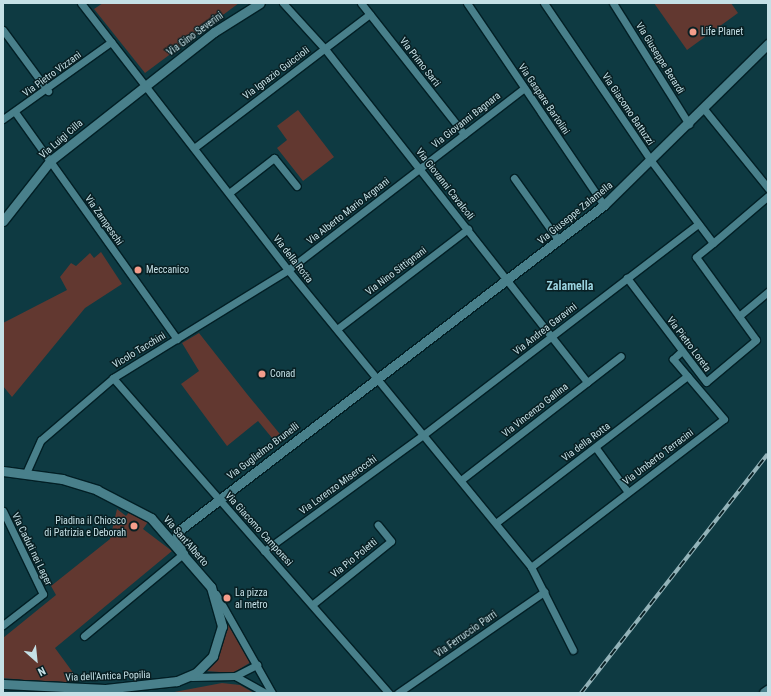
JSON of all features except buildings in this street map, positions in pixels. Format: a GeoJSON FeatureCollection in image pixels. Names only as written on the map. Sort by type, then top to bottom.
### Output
{"type":"FeatureCollection","features":[{"type":"Feature","properties":{"kind":"street","name":"Via della Rotta"},"geometry":{"type":"LineString","coordinates":[[81,3],[288,270],[423,435],[497,522],[531,567],[573,650]]}},
{"type":"Feature","properties":{"kind":"street","name":"Via Gino Severini"},"geometry":{"type":"LineString","coordinates":[[145,85],[214,32],[260,3]]}},
{"type":"Feature","properties":{"kind":"street","name":"Via Giovanni Cavalcoli"},"geometry":{"type":"LineString","coordinates":[[283,3],[325,49],[587,382]]}},
{"type":"Feature","properties":{"kind":"street","name":"Via Primo Sarti"},"geometry":{"type":"LineString","coordinates":[[361,3],[464,134]]}},
{"type":"Feature","properties":{"kind":"street","name":"Via Gaspare Bartolini"},"geometry":{"type":"LineString","coordinates":[[467,3],[604,205]]}},
{"type":"Feature","properties":{"kind":"street","name":"Via Giacomo Battuzzi"},"geometry":{"type":"LineString","coordinates":[[544,3],[652,162],[698,224]]}},
{"type":"Feature","properties":{"kind":"street","name":"Via Giuseppe Berardi"},"geometry":{"type":"LineString","coordinates":[[613,3],[689,124]]}},
{"type":"Feature","properties":{"kind":"street","name":"Via Ignazio Guiccioli"},"geometry":{"type":"LineString","coordinates":[[194,148],[370,14]]}},
{"type":"Feature","properties":{"kind":"street"},"geometry":{"type":"LineString","coordinates":[[3,30],[48,91]]}},
{"type":"Feature","properties":{"kind":"street","name":"Via Pietro Vizzani"},"geometry":{"type":"LineString","coordinates":[[3,119],[48,91],[112,42]]}},
{"type":"Feature","properties":{"kind":"street","name":"Via Giuseppe Zalamella"},"geometry":{"type":"LineString","coordinates":[[378,380],[604,205],[652,162],[768,44]]}},
{"type":"Feature","properties":{"kind":"street","name":"Via Luigi Cilla"},"geometry":{"type":"LineString","coordinates":[[3,221],[50,160],[145,85]]}},
{"type":"Feature","properties":{"kind":"street","name":"Via Giovanni Bagnara"},"geometry":{"type":"LineString","coordinates":[[420,168],[524,88]]}},
{"type":"Feature","properties":{"kind":"street"},"geometry":{"type":"LineString","coordinates":[[704,109],[768,188]]}},
{"type":"Feature","properties":{"kind":"street","name":"Via Zampeschi"},"geometry":{"type":"LineString","coordinates":[[15,112],[177,339]]}},
{"type":"Feature","properties":{"kind":"street"},"geometry":{"type":"LineString","coordinates":[[229,193],[274,158],[297,186]]}},
{"type":"Feature","properties":{"kind":"street","name":"Via Alberto Mario Argnani"},"geometry":{"type":"LineString","coordinates":[[288,270],[420,168]]}},
{"type":"Feature","properties":{"kind":"street"},"geometry":{"type":"LineString","coordinates":[[514,178],[559,241]]}},
{"type":"Feature","properties":{"kind":"street"},"geometry":{"type":"LineString","coordinates":[[698,224],[712,243],[768,196]]}},
{"type":"Feature","properties":{"kind":"street","name":"Via Andrea Garavini"},"geometry":{"type":"LineString","coordinates":[[423,435],[698,224]]}},
{"type":"Feature","properties":{"kind":"street","name":"Via Nino Sittignani"},"geometry":{"type":"LineString","coordinates":[[337,328],[468,229]]}},
{"type":"Feature","properties":{"kind":"street","name":"Via Pietro Loreta"},"geometry":{"type":"LineString","coordinates":[[627,278],[706,382],[756,340],[696,257],[712,243]]}},
{"type":"Feature","properties":{"kind":"street","name":"Vicolo Tacchini"},"geometry":{"type":"LineString","coordinates":[[26,473],[41,440],[113,378],[288,270]]}},
{"type":"Feature","properties":{"kind":"street"},"geometry":{"type":"LineString","coordinates":[[739,316],[768,292]]}},
{"type":"Feature","properties":{"kind":"street","name":"Via Umberto Terracini"},"geometry":{"type":"LineString","coordinates":[[531,567],[724,419],[673,359],[682,351]]}},
{"type":"Feature","properties":{"kind":"street","name":"Via Vincenzo Gallina"},"geometry":{"type":"LineString","coordinates":[[461,480],[621,356]]}},
{"type":"Feature","properties":{"kind":"street","name":"Via della Rotta"},"geometry":{"type":"LineString","coordinates":[[497,522],[596,448],[687,376]]}},
{"type":"Feature","properties":{"kind":"street","name":"Via Giacomo Camporesi"},"geometry":{"type":"LineString","coordinates":[[113,378],[313,604],[389,693]]}},
{"type":"Feature","properties":{"kind":"street","name":"Via Guglielmo Brunelli"},"geometry":{"type":"LineString","coordinates":[[182,551],[177,535],[181,529],[378,380]]}},
{"type":"Feature","properties":{"kind":"street","name":"Via Lorenzo Miserocchi"},"geometry":{"type":"LineString","coordinates":[[264,550],[423,435]]}},
{"type":"Feature","properties":{"kind":"street"},"geometry":{"type":"LineString","coordinates":[[596,448],[628,492]]}},
{"type":"Feature","properties":{"kind":"street","name":"Via Sant'Alberto"},"geometry":{"type":"LineString","coordinates":[[3,471],[26,473],[97,490],[151,518],[182,551],[216,594],[272,693]]}},
{"type":"Feature","properties":{"kind":"street","name":"Via Caduti nei Lager"},"geometry":{"type":"LineString","coordinates":[[3,511],[43,594],[3,625]]}},
{"type":"Feature","properties":{"kind":"street","name":"Via Pio Poletti"},"geometry":{"type":"LineString","coordinates":[[313,604],[391,541],[378,525]]}},
{"type":"Feature","properties":{"kind":"street"},"geometry":{"type":"LineString","coordinates":[[84,636],[182,551]]}},
{"type":"Feature","properties":{"kind":"street","name":"Via Ferruccio Parri"},"geometry":{"type":"LineString","coordinates":[[398,693],[544,592]]}},
{"type":"Feature","properties":{"kind":"street","name":"Via dell'Antica Popilia"},"geometry":{"type":"LineString","coordinates":[[189,677],[213,656],[219,641],[222,626],[216,594]]}},
{"type":"Feature","properties":{"kind":"street","name":"Via dell'Antica Popilia"},"geometry":{"type":"LineString","coordinates":[[3,684],[62,689],[162,685],[189,677],[235,676],[257,665]]}},
{"type":"Feature","properties":{"kind":"street","name":"Via dell'Antica Popilia"},"geometry":{"type":"LineString","coordinates":[[235,676],[266,693]]}},
{"type":"Feature","properties":{"kind":"street"},"geometry":{"type":"LineString","coordinates":[[140,693],[162,685]]}},
{"type":"Feature","properties":{"kind":"street"},"geometry":{"type":"LineString","coordinates":[[62,689],[82,693]]}},
{"type":"Feature","properties":{"kind":"shaded area"},"geometry":{"type":"Polygon","coordinates":[[[103,3],[239,3],[145,73],[94,9],[103,3]]]}},
{"type":"Feature","properties":{"kind":"shaded area","name":"Life Planet"},"geometry":{"type":"Polygon","coordinates":[[[654,3],[731,3],[738,13],[687,50],[654,3]]]}},
{"type":"Feature","properties":{"kind":"shaded area"},"geometry":{"type":"Polygon","coordinates":[[[298,110],[334,157],[303,181],[277,148],[287,140],[277,126],[298,110]]]}},
{"type":"Feature","properties":{"kind":"shaded area"},"geometry":{"type":"Polygon","coordinates":[[[101,252],[122,284],[85,308],[12,397],[3,386],[3,323],[67,290],[60,277],[71,263],[76,266],[90,253],[94,258],[101,252]]]}},
{"type":"Feature","properties":{"kind":"shaded area"},"geometry":{"type":"Polygon","coordinates":[[[199,333],[284,439],[277,444],[258,421],[227,446],[181,384],[199,371],[182,343],[199,333]]]}},
{"type":"Feature","properties":{"kind":"shaded area"},"geometry":{"type":"Polygon","coordinates":[[[117,509],[126,516],[130,511],[148,522],[143,529],[172,551],[55,648],[77,678],[65,684],[3,678],[3,638],[56,595],[51,586],[110,539],[117,509]]]}},
{"type":"Feature","properties":{"kind":"shaded area"},"geometry":{"type":"Polygon","coordinates":[[[226,620],[229,620],[251,662],[233,673],[206,671],[223,644],[226,620]]]}},
{"type":"Feature","properties":{"kind":"shaded area"},"geometry":{"type":"Polygon","coordinates":[[[222,683],[240,685],[254,693],[169,693],[222,683]]]}},
{"type":"Feature","properties":{"kind":"railway"},"geometry":{"type":"LineString","coordinates":[[581,693],[768,454]]}},
{"type":"Feature","properties":{"kind":"place","name":"Life Planet"},"geometry":{"type":"Point","coordinates":[693,32]}},
{"type":"Feature","properties":{"kind":"place","name":"Meccanico"},"geometry":{"type":"Point","coordinates":[138,270]}},
{"type":"Feature","properties":{"kind":"place","name":"Conad"},"geometry":{"type":"Point","coordinates":[262,374]}},
{"type":"Feature","properties":{"kind":"place","name":"Piadina il Chiosco di Patrizia e Deborah"},"geometry":{"type":"Point","coordinates":[134,526]}},
{"type":"Feature","properties":{"kind":"place","name":"La pizza al metro"},"geometry":{"type":"Point","coordinates":[227,598]}},
{"type":"Feature","properties":{"kind":"district","name":"Zalamella"},"geometry":{"type":"Point","coordinates":[570,287]}}]}
